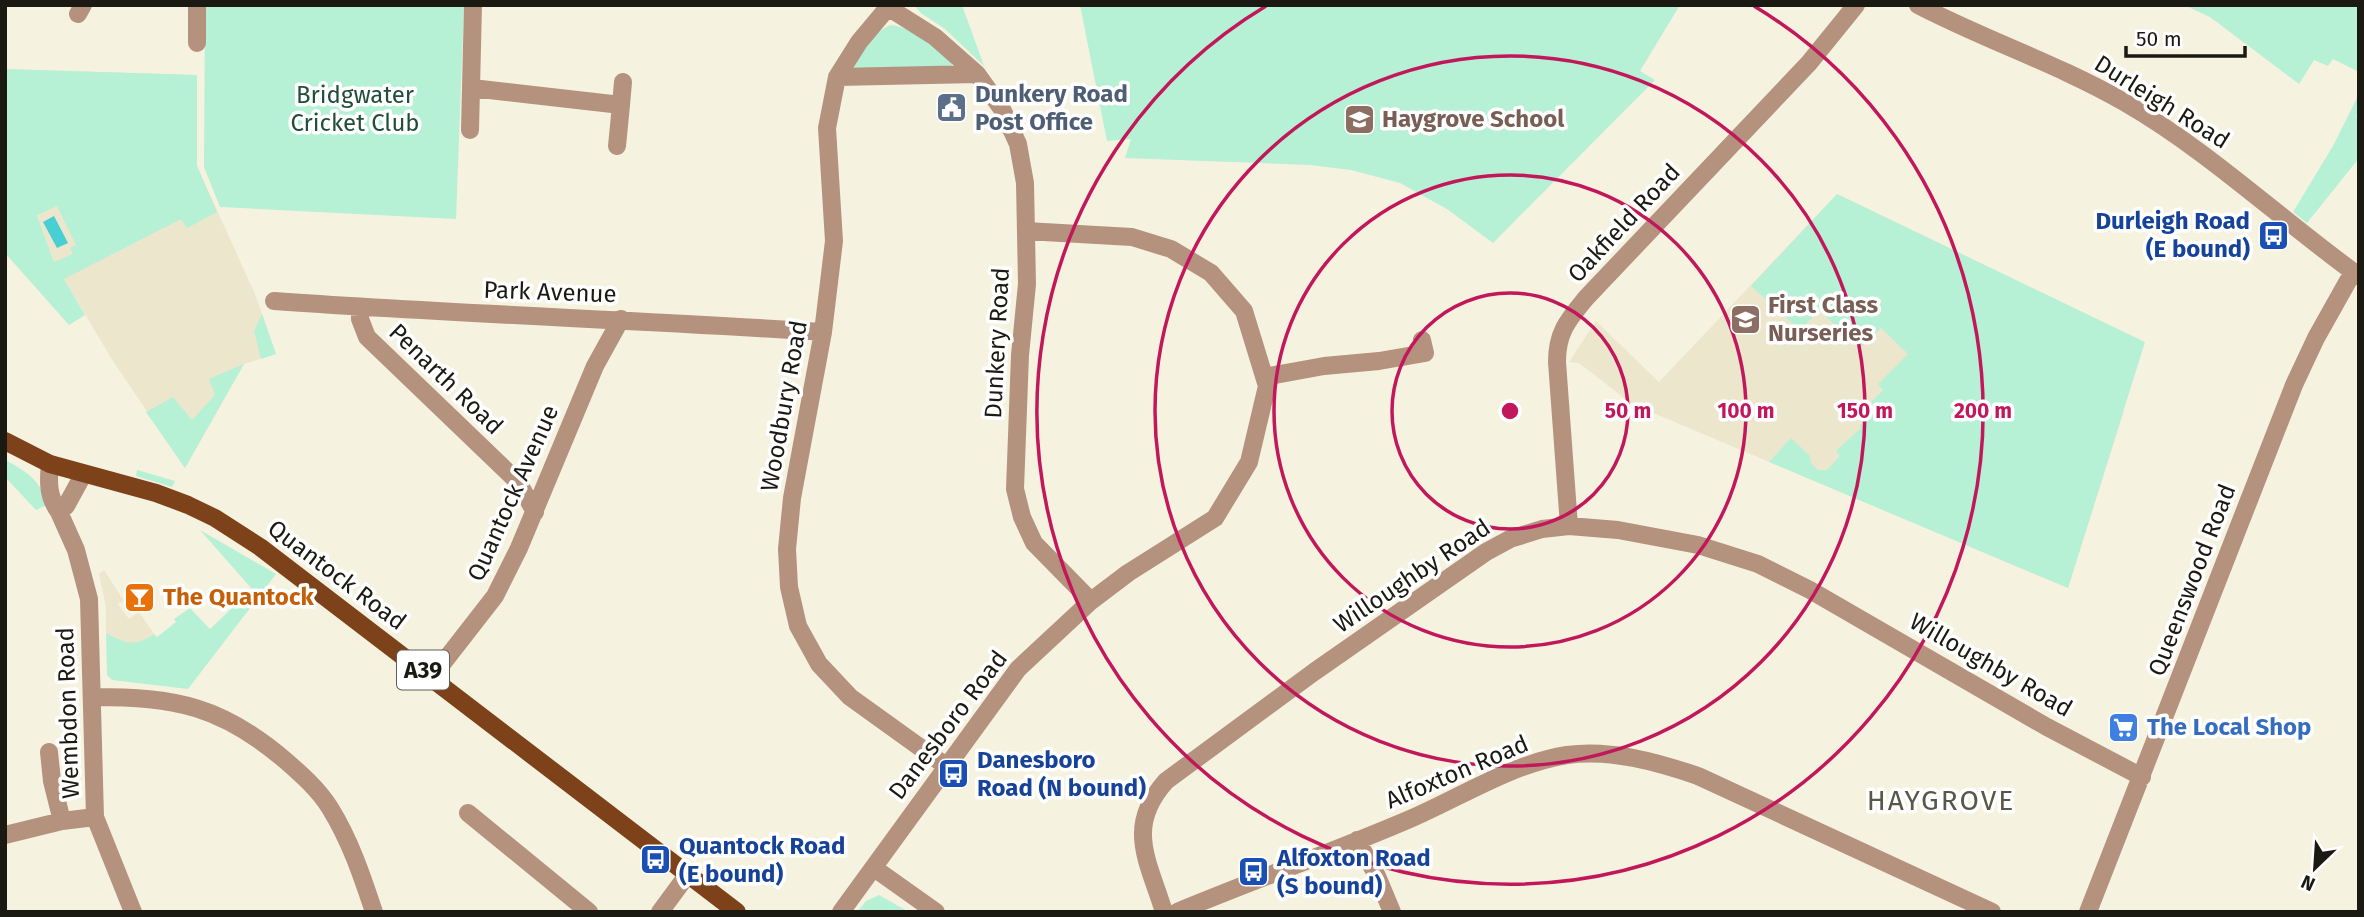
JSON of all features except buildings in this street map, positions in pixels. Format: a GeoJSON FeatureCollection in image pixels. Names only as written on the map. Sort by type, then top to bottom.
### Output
{"type":"FeatureCollection","features":[{"type":"Feature","properties":{"kind":"main road","name":"A39"},"geometry":{"type":"LineString","coordinates":[[5,441],[50,464],[83,475]]}},
{"type":"Feature","properties":{"kind":"main road","name":"Quantock Road"},"geometry":{"type":"LineString","coordinates":[[83,475],[156,493],[215,517],[295,572],[737,912]]}},
{"type":"Feature","properties":{"kind":"street"},"geometry":{"type":"LineString","coordinates":[[197,5],[197,43]]}},
{"type":"Feature","properties":{"kind":"street"},"geometry":{"type":"LineString","coordinates":[[470,130],[473,5]]}},
{"type":"Feature","properties":{"kind":"street","name":"Oakfield Road"},"geometry":{"type":"LineString","coordinates":[[1569,526],[1558,374],[1559,337],[1568,320],[1809,63],[1856,5]]}},
{"type":"Feature","properties":{"kind":"street","name":"Durleigh Road"},"geometry":{"type":"LineString","coordinates":[[1917,5],[2053,66],[2125,103],[2236,179],[2356,274]]}},
{"type":"Feature","properties":{"kind":"street","name":"Dunkery Road"},"geometry":{"type":"LineString","coordinates":[[890,7],[935,37],[977,74],[1002,109],[1018,144],[1025,183],[1027,284],[1020,355],[1015,489],[1022,517],[1034,543],[1091,601]]}},
{"type":"Feature","properties":{"kind":"street","name":"Woodbury Road"},"geometry":{"type":"LineString","coordinates":[[890,7],[859,42],[837,78],[827,128],[834,242],[823,332],[792,498],[787,548],[789,587],[798,626],[819,664],[850,697],[946,766]]}},
{"type":"Feature","properties":{"kind":"street"},"geometry":{"type":"LineString","coordinates":[[837,78],[977,74]]}},
{"type":"Feature","properties":{"kind":"street"},"geometry":{"type":"LineString","coordinates":[[617,146],[623,82]]}},
{"type":"Feature","properties":{"kind":"street"},"geometry":{"type":"LineString","coordinates":[[472,89],[621,105]]}},
{"type":"Feature","properties":{"kind":"street","name":"Danesboro Road"},"geometry":{"type":"LineString","coordinates":[[841,912],[1018,669],[1091,601],[1128,573],[1215,518],[1249,462],[1267,386],[1244,311],[1211,273],[1171,249],[1132,237],[1026,231]]}},
{"type":"Feature","properties":{"kind":"street","name":"Queenswood Road"},"geometry":{"type":"LineString","coordinates":[[2088,912],[2294,385],[2316,338],[2356,274]]}},
{"type":"Feature","properties":{"kind":"street","name":"Park Avenue"},"geometry":{"type":"LineString","coordinates":[[274,301],[823,332]]}},
{"type":"Feature","properties":{"kind":"street","name":"Penarth Road"},"geometry":{"type":"LineString","coordinates":[[360,307],[360,319],[367,337],[518,482],[535,512]]}},
{"type":"Feature","properties":{"kind":"street","name":"Quantock Avenue"},"geometry":{"type":"LineString","coordinates":[[432,677],[495,596],[535,512],[596,366],[621,319]]}},
{"type":"Feature","properties":{"kind":"street"},"geometry":{"type":"LineString","coordinates":[[1264,377],[1324,366],[1425,354],[1422,340]]}},
{"type":"Feature","properties":{"kind":"street","name":"Wembdon Road"},"geometry":{"type":"LineString","coordinates":[[50,464],[48,485],[53,504],[76,550],[89,599],[95,817],[133,912]]}},
{"type":"Feature","properties":{"kind":"street"},"geometry":{"type":"LineString","coordinates":[[59,512],[66,506],[83,475]]}},
{"type":"Feature","properties":{"kind":"street","name":"Willoughby Road"},"geometry":{"type":"LineString","coordinates":[[1164,912],[1142,841],[1144,814],[1153,796],[1166,781],[1314,672],[1486,552],[1510,539],[1542,529],[1569,526],[1618,530],[1698,545],[1758,564],[1810,590],[2047,727],[2142,777]]}},
{"type":"Feature","properties":{"kind":"street"},"geometry":{"type":"LineString","coordinates":[[93,697],[137,697],[190,705],[234,723],[274,750],[316,788],[328,805],[353,852],[374,912]]}},
{"type":"Feature","properties":{"kind":"street"},"geometry":{"type":"LineString","coordinates":[[49,752],[52,780],[62,821]]}},
{"type":"Feature","properties":{"kind":"street","name":"Alfoxton Road"},"geometry":{"type":"LineString","coordinates":[[1177,912],[1411,819],[1508,773],[1566,756],[1584,754],[1621,757],[1667,766],[1698,776],[1992,912]]}},
{"type":"Feature","properties":{"kind":"street"},"geometry":{"type":"LineString","coordinates":[[468,813],[589,912]]}},
{"type":"Feature","properties":{"kind":"street"},"geometry":{"type":"LineString","coordinates":[[5,835],[62,821],[95,817]]}},
{"type":"Feature","properties":{"kind":"street"},"geometry":{"type":"LineString","coordinates":[[1357,840],[1377,876],[1392,912]]}},
{"type":"Feature","properties":{"kind":"street"},"geometry":{"type":"LineString","coordinates":[[874,868],[936,912]]}},
{"type":"Feature","properties":{"kind":"street"},"geometry":{"type":"LineString","coordinates":[[660,912],[688,874]]}},
{"type":"Feature","properties":{"kind":"shaded area"},"geometry":{"type":"Polygon","coordinates":[[[5,69],[197,75],[197,166],[255,294],[276,354],[244,364],[185,468],[111,358],[54,262],[37,214],[5,69]]]}},
{"type":"Feature","properties":{"kind":"shaded area"},"geometry":{"type":"Polygon","coordinates":[[[1837,194],[2092,317],[2124,411],[2068,588],[1632,404],[1579,363],[1569,362],[1596,321],[1659,382],[1837,194]]]}},
{"type":"Feature","properties":{"kind":"shaded area"},"geometry":{"type":"Polygon","coordinates":[[[104,570],[124,601],[118,604],[129,619],[139,612],[154,634],[138,643],[125,643],[106,633],[106,607],[99,574],[104,570]]]}},
{"type":"Feature","properties":{"kind":"green space","name":"Bridgwater Cricket Club"},"geometry":{"type":"Polygon","coordinates":[[[205,5],[464,5],[456,219],[220,207],[204,167],[205,5]]]}},
{"type":"Feature","properties":{"kind":"green space"},"geometry":{"type":"Polygon","coordinates":[[[914,5],[962,5],[984,66],[945,29],[914,5]]]}},
{"type":"Feature","properties":{"kind":"green space","name":"Haygrove School"},"geometry":{"type":"Polygon","coordinates":[[[1080,5],[1680,5],[1640,71],[1655,80],[1493,243],[1447,209],[1400,183],[1351,170],[1310,165],[1125,158],[1131,139],[1107,141],[1080,5]]]}},
{"type":"Feature","properties":{"kind":"green space"},"geometry":{"type":"Polygon","coordinates":[[[2184,5],[2359,5],[2359,72],[2333,59],[2328,66],[2314,60],[2299,84],[2210,17],[2184,5]]]}},
{"type":"Feature","properties":{"kind":"green space"},"geometry":{"type":"Polygon","coordinates":[[[891,25],[924,39],[952,66],[854,69],[867,43],[891,25]]]}},
{"type":"Feature","properties":{"kind":"green space"},"geometry":{"type":"Polygon","coordinates":[[[5,69],[197,75],[197,166],[217,212],[187,228],[181,219],[64,279],[85,315],[69,325],[5,253],[5,69]],[[57,206],[37,215],[54,262],[73,254],[70,248],[76,245],[57,206]]]}},
{"type":"Feature","properties":{"kind":"green space"},"geometry":{"type":"Polygon","coordinates":[[[2359,94],[2359,111],[2356,116],[2359,118],[2359,158],[2307,223],[2293,212],[2333,146],[2359,94]]]}},
{"type":"Feature","properties":{"kind":"green space"},"geometry":{"type":"Polygon","coordinates":[[[1837,194],[2145,342],[2068,588],[1769,462],[1791,438],[1810,456],[1811,463],[1818,470],[1827,470],[1840,456],[1836,451],[1861,428],[1859,426],[1876,408],[1871,402],[1883,390],[1878,384],[1908,354],[1881,328],[1861,347],[1846,333],[1834,344],[1829,340],[1839,329],[1819,310],[1800,330],[1751,286],[1837,194]]]}},
{"type":"Feature","properties":{"kind":"green space"},"geometry":{"type":"Polygon","coordinates":[[[262,314],[276,354],[261,359],[254,331],[262,314]]]}},
{"type":"Feature","properties":{"kind":"green space"},"geometry":{"type":"Polygon","coordinates":[[[244,364],[185,468],[146,412],[173,397],[192,420],[215,395],[209,379],[244,364]]]}},
{"type":"Feature","properties":{"kind":"green space"},"geometry":{"type":"Polygon","coordinates":[[[5,460],[20,468],[37,483],[47,505],[36,510],[5,477],[5,460]]]}},
{"type":"Feature","properties":{"kind":"green space"},"geometry":{"type":"Polygon","coordinates":[[[137,470],[175,481],[172,487],[136,476],[137,470]]]}},
{"type":"Feature","properties":{"kind":"green space"},"geometry":{"type":"Polygon","coordinates":[[[200,530],[276,574],[188,689],[112,680],[107,675],[106,633],[130,642],[141,641],[154,634],[157,637],[176,622],[174,619],[190,608],[210,629],[252,589],[200,530]]]}},
{"type":"Feature","properties":{"kind":"green space"},"geometry":{"type":"Polygon","coordinates":[[[879,895],[909,912],[857,912],[866,901],[879,895]]]}},
{"type":"Feature","properties":{"kind":"water"},"geometry":{"type":"Polygon","coordinates":[[[54,216],[68,243],[57,248],[43,222],[54,216]]]}},
{"type":"Feature","properties":{"kind":"place","name":"Dunkery Road Post Office"},"geometry":{"type":"Point","coordinates":[952,108]}},
{"type":"Feature","properties":{"kind":"place","name":"Haygrove School"},"geometry":{"type":"Point","coordinates":[1359,119]}},
{"type":"Feature","properties":{"kind":"place","name":"Durleigh Road (E bound)"},"geometry":{"type":"Point","coordinates":[2273,235]}},
{"type":"Feature","properties":{"kind":"place","name":"First Class Nurseries"},"geometry":{"type":"Point","coordinates":[1745,319]}},
{"type":"Feature","properties":{"kind":"place","name":"The Quantock"},"geometry":{"type":"Point","coordinates":[140,597]}},
{"type":"Feature","properties":{"kind":"place","name":"The Local Shop"},"geometry":{"type":"Point","coordinates":[2124,727]}},
{"type":"Feature","properties":{"kind":"place","name":"Danesboro Road (N bound)"},"geometry":{"type":"Point","coordinates":[954,774]}},
{"type":"Feature","properties":{"kind":"place","name":"Quantock Road (E bound)"},"geometry":{"type":"Point","coordinates":[656,860]}},
{"type":"Feature","properties":{"kind":"place","name":"Alfoxton Road (S bound)"},"geometry":{"type":"Point","coordinates":[1254,872]}},
{"type":"Feature","properties":{"kind":"district","name":"HAYGROVE"},"geometry":{"type":"Point","coordinates":[1941,800]}}]}
